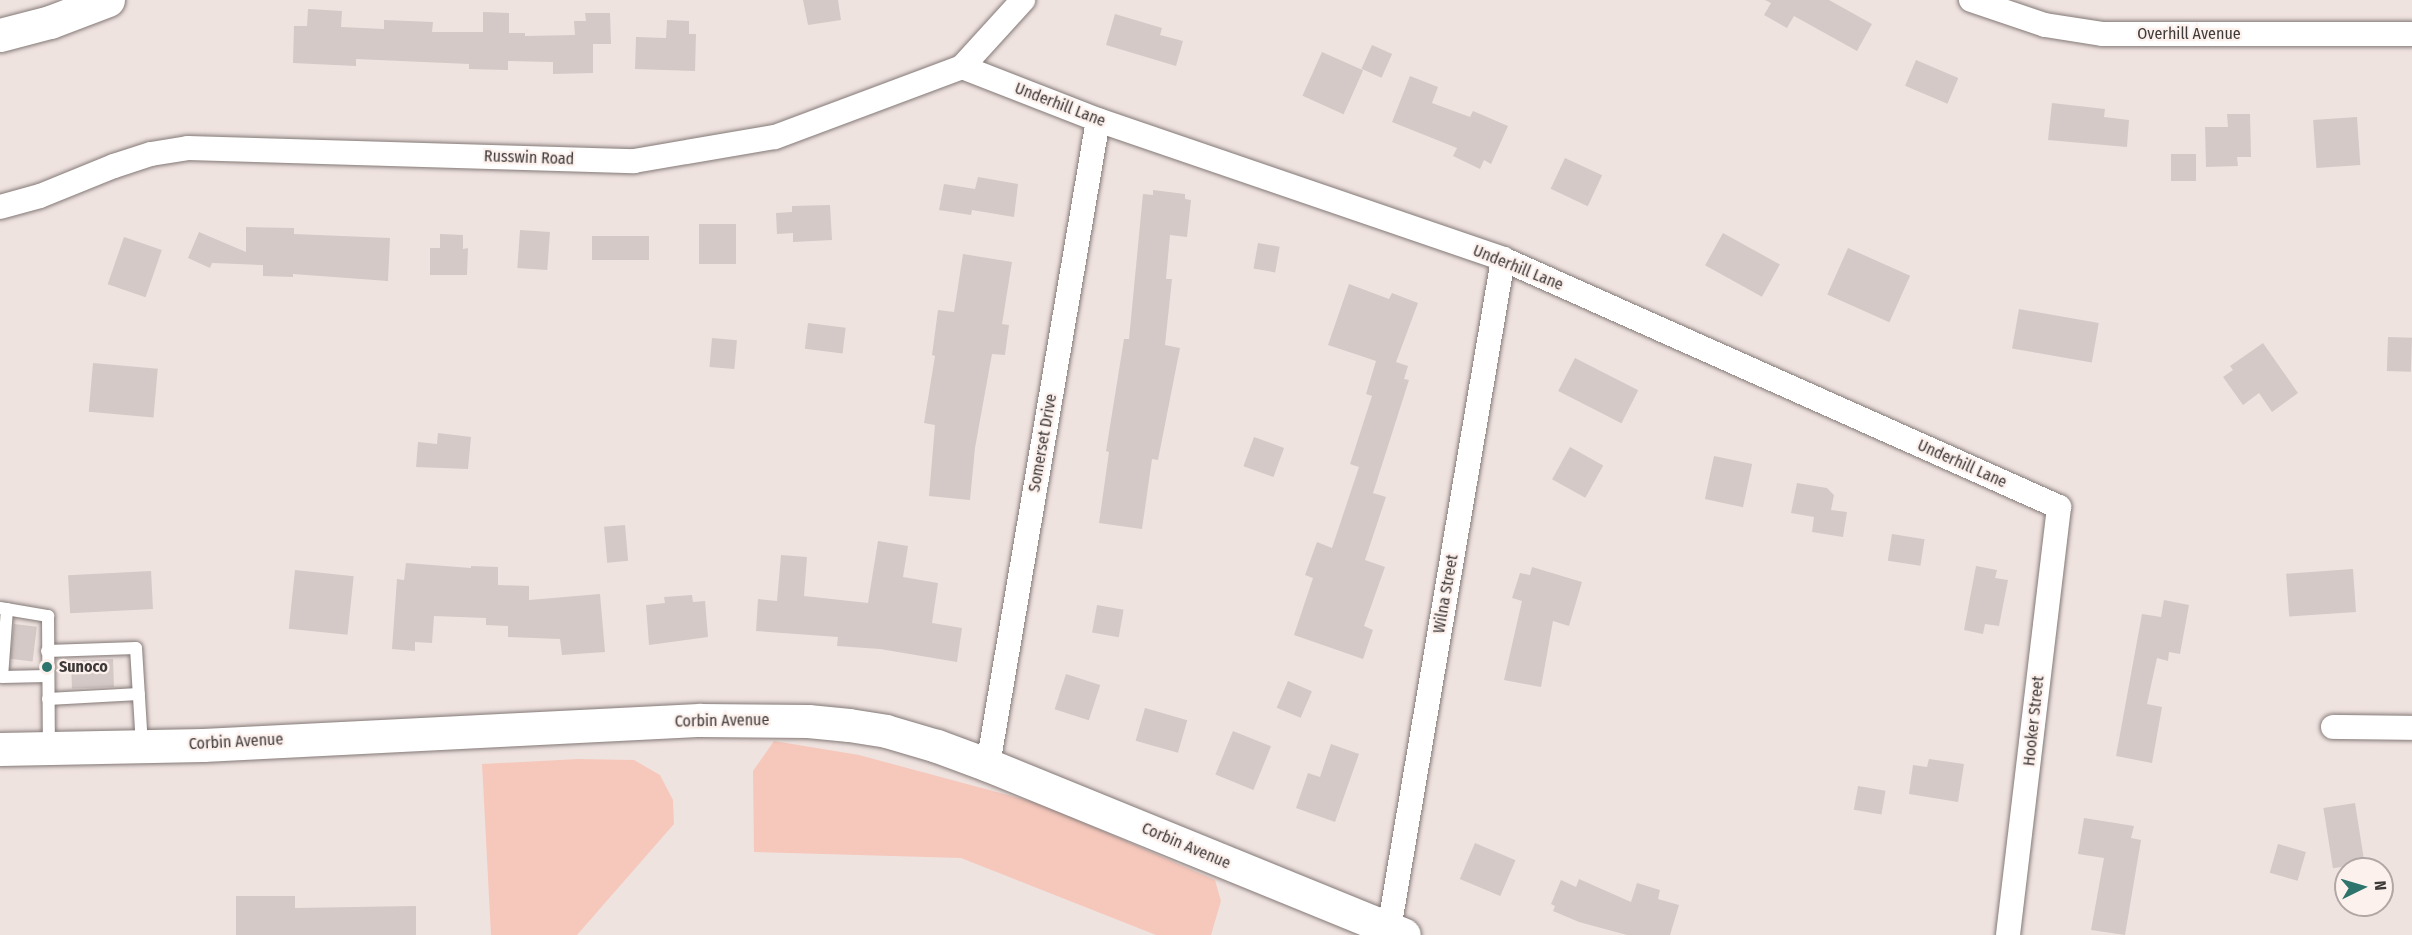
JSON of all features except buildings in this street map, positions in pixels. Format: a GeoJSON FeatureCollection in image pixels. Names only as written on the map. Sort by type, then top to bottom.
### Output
{"type":"FeatureCollection","features":[{"type":"Feature","properties":{"kind":"main road"},"geometry":{"type":"LineString","coordinates":[[0,35],[50,22],[108,0]]}},
{"type":"Feature","properties":{"kind":"main road","name":"Corbin Avenue"},"geometry":{"type":"LineString","coordinates":[[0,749],[142,746],[754,719],[808,721],[885,731],[937,746],[988,765],[1396,932]]}},
{"type":"Feature","properties":{"kind":"street","name":"Russwin Road"},"geometry":{"type":"LineString","coordinates":[[0,207],[40,196],[114,166],[151,154],[188,148],[634,161],[775,137],[962,67],[1023,0]]}},
{"type":"Feature","properties":{"kind":"street","name":"Overhill Avenue"},"geometry":{"type":"LineString","coordinates":[[1971,0],[2045,25],[2103,34],[2412,34]]}},
{"type":"Feature","properties":{"kind":"street","name":"Underhill Lane"},"geometry":{"type":"LineString","coordinates":[[962,67],[1098,120],[1503,259],[2059,507]]}},
{"type":"Feature","properties":{"kind":"street","name":"Somerset Drive"},"geometry":{"type":"LineString","coordinates":[[988,765],[1098,120]]}},
{"type":"Feature","properties":{"kind":"street","name":"Wilna Street"},"geometry":{"type":"LineString","coordinates":[[1396,932],[1503,259]]}},
{"type":"Feature","properties":{"kind":"street","name":"Hooker Street"},"geometry":{"type":"LineString","coordinates":[[2008,935],[2059,507]]}},
{"type":"Feature","properties":{"kind":"street"},"geometry":{"type":"LineString","coordinates":[[2333,727],[2412,728]]}},
{"type":"Feature","properties":{"kind":"lane"},"geometry":{"type":"LineString","coordinates":[[47,676],[1,677],[4,609],[48,616],[47,676],[50,747]]}},
{"type":"Feature","properties":{"kind":"lane"},"geometry":{"type":"LineString","coordinates":[[48,651],[136,648],[142,746]]}},
{"type":"Feature","properties":{"kind":"lane"},"geometry":{"type":"LineString","coordinates":[[48,699],[139,694]]}},
{"type":"Feature","properties":{"kind":"shaded area"},"geometry":{"type":"Polygon","coordinates":[[[774,741],[859,755],[1041,804],[1215,880],[1221,901],[1211,935],[1156,935],[961,858],[754,852],[753,771],[774,741]]]}},
{"type":"Feature","properties":{"kind":"shaded area"},"geometry":{"type":"Polygon","coordinates":[[[578,759],[634,760],[660,775],[673,800],[674,824],[577,935],[491,935],[482,764],[578,759]]]}},
{"type":"Feature","properties":{"kind":"place","name":"Sunoco"},"geometry":{"type":"Point","coordinates":[47,667]}}]}
